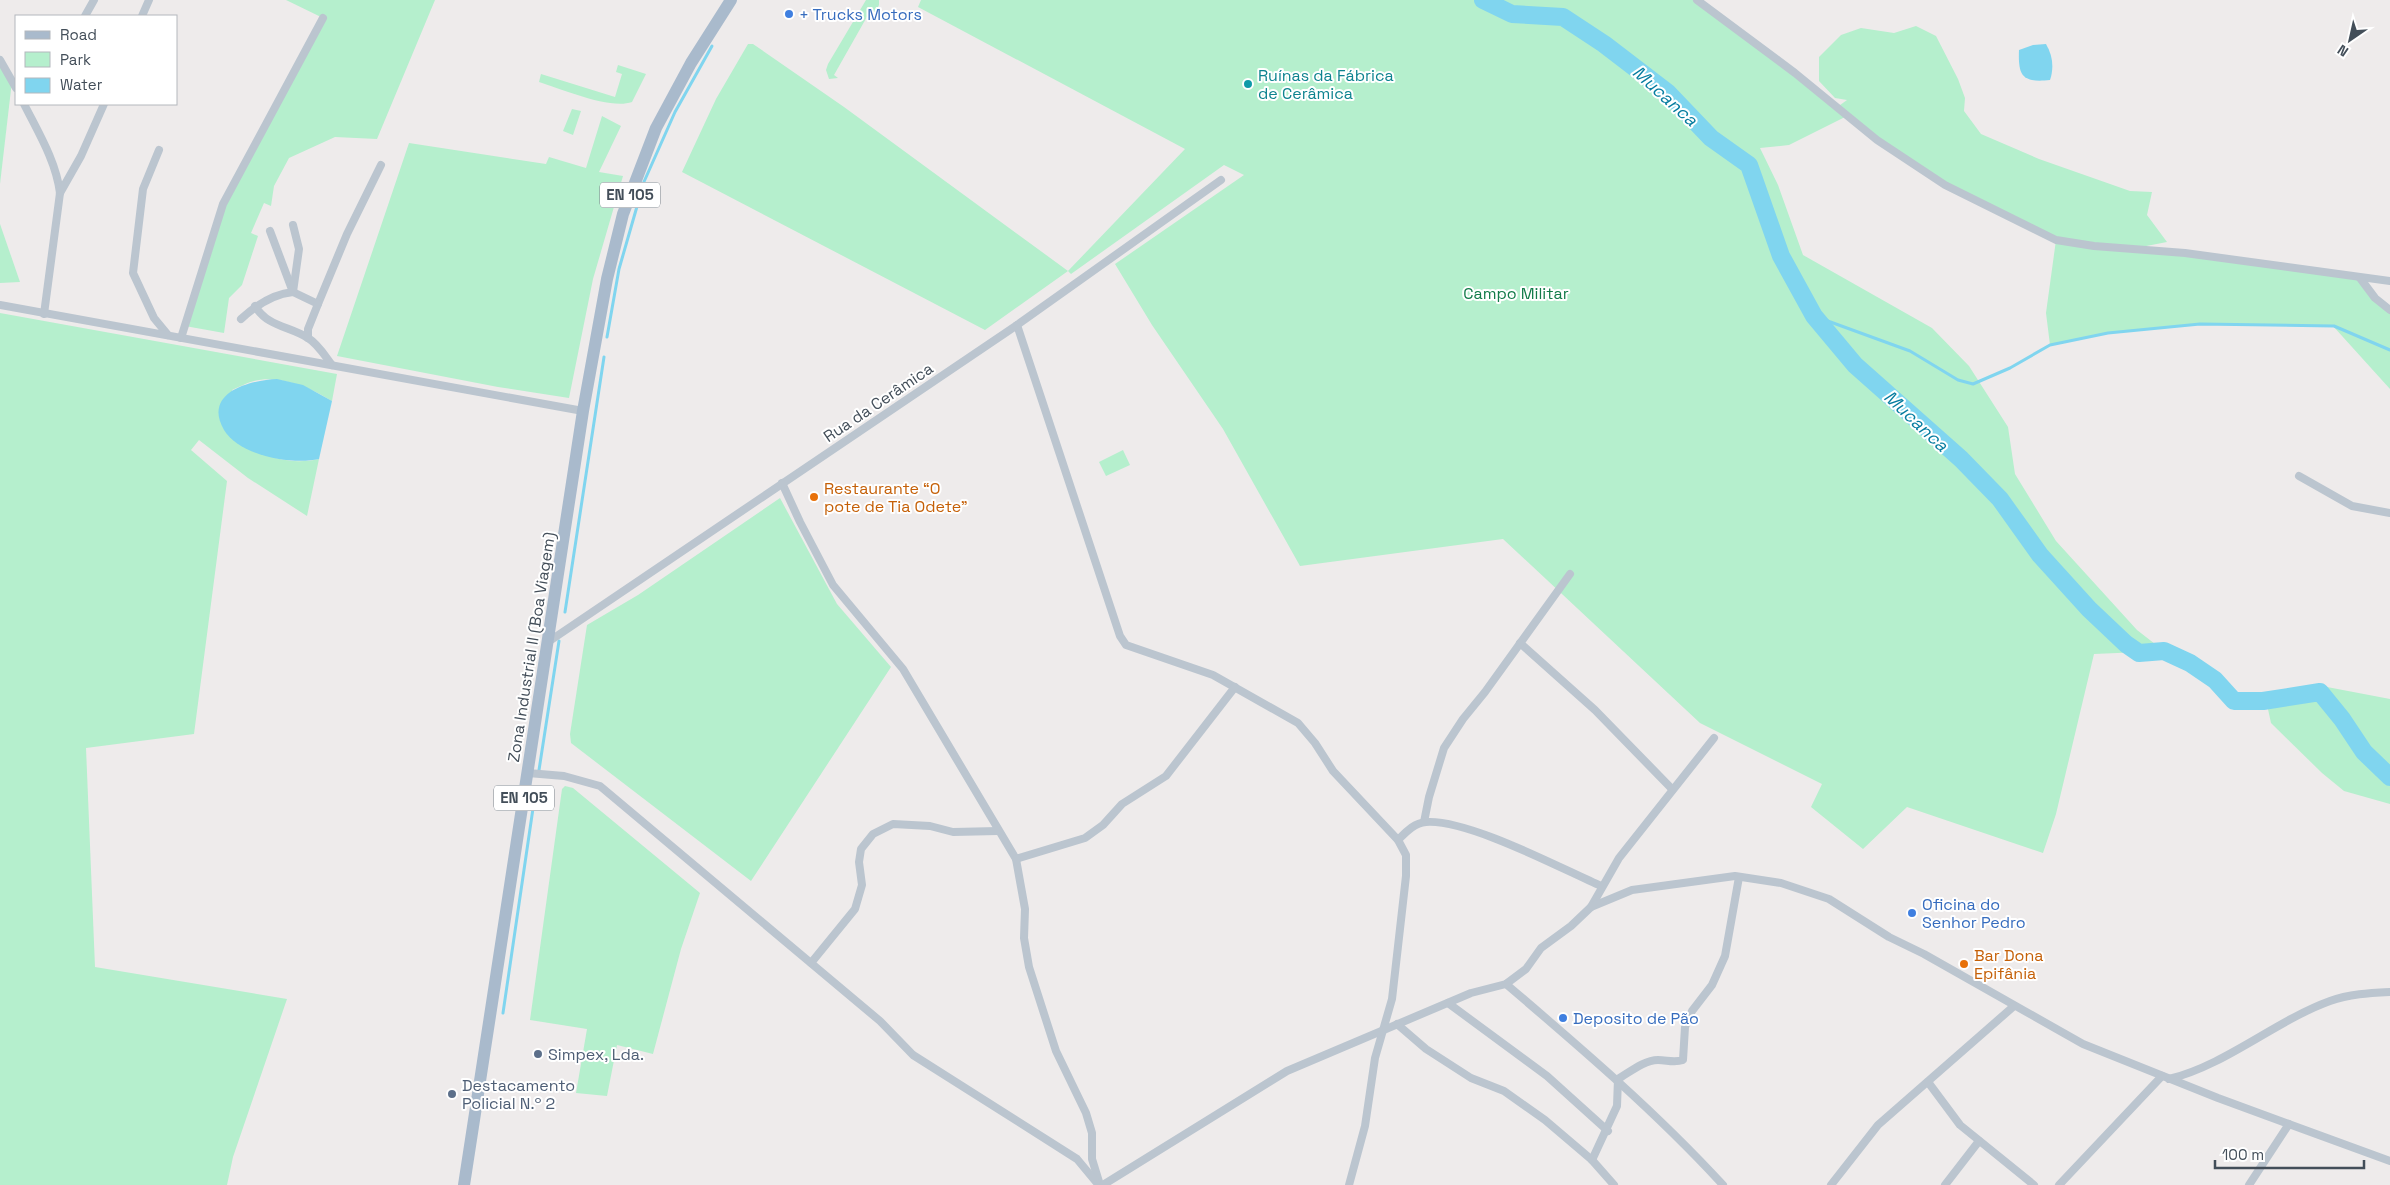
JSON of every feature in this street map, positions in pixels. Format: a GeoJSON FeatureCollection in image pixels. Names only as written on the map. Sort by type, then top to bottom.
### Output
{"type":"FeatureCollection","features":[{"type":"Feature","properties":{"kind":"main road","name":"EN 105"},"geometry":{"type":"LineString","coordinates":[[583,411],[600,312],[615,247],[631,192],[667,105],[730,0]]}},
{"type":"Feature","properties":{"kind":"main road","name":"Zona Industrial II (Boa Viagem)"},"geometry":{"type":"LineString","coordinates":[[464,1185],[583,411]]}},
{"type":"Feature","properties":{"kind":"street"},"geometry":{"type":"LineString","coordinates":[[86,15],[94,0]]}},
{"type":"Feature","properties":{"kind":"street"},"geometry":{"type":"LineString","coordinates":[[142,15],[149,0]]}},
{"type":"Feature","properties":{"kind":"street"},"geometry":{"type":"LineString","coordinates":[[1698,0],[1795,73],[1877,140],[1945,185],[2056,240],[2094,246],[2185,253],[2390,281]]}},
{"type":"Feature","properties":{"kind":"street"},"geometry":{"type":"LineString","coordinates":[[181,338],[223,204],[323,18]]}},
{"type":"Feature","properties":{"kind":"street"},"geometry":{"type":"LineString","coordinates":[[0,60],[15,86]]}},
{"type":"Feature","properties":{"kind":"street"},"geometry":{"type":"LineString","coordinates":[[24,105],[49,154],[58,179],[60,193],[44,314]]}},
{"type":"Feature","properties":{"kind":"street"},"geometry":{"type":"LineString","coordinates":[[60,193],[81,156],[104,105]]}},
{"type":"Feature","properties":{"kind":"street"},"geometry":{"type":"LineString","coordinates":[[159,150],[144,189],[133,273],[154,318],[168,336]]}},
{"type":"Feature","properties":{"kind":"street"},"geometry":{"type":"LineString","coordinates":[[308,338],[308,328],[347,234],[381,165]]}},
{"type":"Feature","properties":{"kind":"street","name":"Rua da Cerâmica"},"geometry":{"type":"LineString","coordinates":[[548,642],[1017,325],[1221,180]]}},
{"type":"Feature","properties":{"kind":"street"},"geometry":{"type":"LineString","coordinates":[[292,292],[299,249],[293,225]]}},
{"type":"Feature","properties":{"kind":"street"},"geometry":{"type":"LineString","coordinates":[[270,231],[292,292]]}},
{"type":"Feature","properties":{"kind":"street"},"geometry":{"type":"LineString","coordinates":[[2360,278],[2375,298],[2390,310]]}},
{"type":"Feature","properties":{"kind":"street"},"geometry":{"type":"LineString","coordinates":[[242,319],[255,306],[284,293],[292,292],[318,304]]}},
{"type":"Feature","properties":{"kind":"street"},"geometry":{"type":"LineString","coordinates":[[0,306],[583,411]]}},
{"type":"Feature","properties":{"kind":"street"},"geometry":{"type":"LineString","coordinates":[[255,306],[262,316],[276,325],[308,338],[332,365]]}},
{"type":"Feature","properties":{"kind":"street"},"geometry":{"type":"LineString","coordinates":[[1017,325],[1120,636],[1126,645],[1213,675],[1298,723],[1315,743],[1333,771],[1398,840],[1406,855],[1406,876],[1392,999],[1375,1058],[1365,1126],[1349,1185]]}},
{"type":"Feature","properties":{"kind":"street"},"geometry":{"type":"LineString","coordinates":[[2299,476],[2352,506],[2390,514]]}},
{"type":"Feature","properties":{"kind":"street"},"geometry":{"type":"LineString","coordinates":[[782,483],[833,585],[903,668],[961,763],[998,831],[1016,859],[1023,894],[1024,938],[1029,967],[1056,1050],[1086,1113],[1092,1133],[1092,1159],[1101,1185]]}},
{"type":"Feature","properties":{"kind":"street"},"geometry":{"type":"LineString","coordinates":[[1424,822],[1431,789],[1444,748],[1462,719],[1520,644],[1570,574]]}},
{"type":"Feature","properties":{"kind":"street"},"geometry":{"type":"LineString","coordinates":[[1520,644],[1595,710],[1672,789]]}},
{"type":"Feature","properties":{"kind":"street"},"geometry":{"type":"LineString","coordinates":[[1016,859],[1085,838],[1103,824],[1122,804],[1166,776],[1235,687]]}},
{"type":"Feature","properties":{"kind":"street"},"geometry":{"type":"LineString","coordinates":[[1101,1185],[1287,1071],[1448,1003],[1506,984],[1526,969],[1541,948],[1572,926],[1591,907],[1601,886],[1619,858],[1714,738]]}},
{"type":"Feature","properties":{"kind":"street"},"geometry":{"type":"LineString","coordinates":[[528,773],[564,776],[600,786],[880,1021],[913,1055],[1077,1159],[1101,1185]]}},
{"type":"Feature","properties":{"kind":"street"},"geometry":{"type":"LineString","coordinates":[[1398,840],[1409,829],[1424,822],[1444,822],[1487,836],[1601,886]]}},
{"type":"Feature","properties":{"kind":"street"},"geometry":{"type":"LineString","coordinates":[[811,963],[855,909],[862,885],[859,862],[861,848],[873,834],[893,824],[930,826],[953,832],[998,831]]}},
{"type":"Feature","properties":{"kind":"street"},"geometry":{"type":"LineString","coordinates":[[1591,907],[1632,890],[1686,881],[1739,877],[1781,883],[1828,899],[1889,937],[1924,954],[2083,1044],[2390,1161]]}},
{"type":"Feature","properties":{"kind":"street"},"geometry":{"type":"LineString","coordinates":[[1618,1079],[1649,1062],[1683,1060],[1685,1027],[1692,1011],[1712,985],[1725,956],[1739,877]]}},
{"type":"Feature","properties":{"kind":"street"},"geometry":{"type":"LineString","coordinates":[[1506,984],[1618,1079],[1651,1114],[1692,1151],[1723,1185]]}},
{"type":"Feature","properties":{"kind":"street"},"geometry":{"type":"LineString","coordinates":[[2060,1185],[2166,1077],[2187,1074],[2205,1066],[2301,1013],[2332,1000],[2358,994],[2390,992]]}},
{"type":"Feature","properties":{"kind":"street"},"geometry":{"type":"LineString","coordinates":[[1448,1003],[1547,1076],[1608,1131]]}},
{"type":"Feature","properties":{"kind":"street"},"geometry":{"type":"LineString","coordinates":[[1831,1185],[1878,1126],[2014,1006]]}},
{"type":"Feature","properties":{"kind":"street"},"geometry":{"type":"LineString","coordinates":[[1397,1024],[1426,1049],[1471,1078],[1504,1091],[1545,1120],[1592,1160],[1614,1185]]}},
{"type":"Feature","properties":{"kind":"street"},"geometry":{"type":"LineString","coordinates":[[1592,1160],[1608,1131],[1617,1106],[1618,1079]]}},
{"type":"Feature","properties":{"kind":"street"},"geometry":{"type":"LineString","coordinates":[[1928,1082],[1960,1124],[2034,1185]]}},
{"type":"Feature","properties":{"kind":"street"},"geometry":{"type":"LineString","coordinates":[[2249,1185],[2289,1124]]}},
{"type":"Feature","properties":{"kind":"street"},"geometry":{"type":"LineString","coordinates":[[1944,1185],[1979,1141]]}},
{"type":"Feature","properties":{"kind":"green space"},"geometry":{"type":"Polygon","coordinates":[[[286,0],[435,0],[377,139],[335,137],[289,158],[274,186],[271,206],[264,203],[251,233],[258,236],[242,285],[229,298],[224,333],[185,326],[223,204],[323,18],[286,0]]]}},
{"type":"Feature","properties":{"kind":"green space"},"geometry":{"type":"Polygon","coordinates":[[[866,0],[879,0],[879,5],[873,17],[868,15],[834,75],[838,78],[829,79],[826,70],[828,64],[866,0]]]}},
{"type":"Feature","properties":{"kind":"green space","name":"Campo Militar"},"geometry":{"type":"Polygon","coordinates":[[[921,0],[1697,0],[1836,108],[1847,100],[1835,98],[1819,81],[1819,57],[1841,35],[1861,28],[1894,33],[1916,26],[1936,36],[1958,79],[1965,98],[1964,111],[1981,134],[2039,159],[2130,191],[2152,192],[2147,215],[2167,242],[2136,248],[2360,278],[2390,310],[2390,389],[2333,326],[2200,324],[2108,333],[2050,345],[2046,313],[2056,240],[1945,185],[1847,116],[1789,145],[1760,148],[1778,185],[1803,255],[1932,328],[1969,366],[2008,427],[2015,474],[2056,541],[2137,630],[2164,651],[2094,654],[2056,814],[2043,853],[1907,807],[1863,849],[1811,807],[1822,784],[1700,723],[1503,539],[1300,566],[1223,429],[1152,325],[1115,264],[1244,175],[1224,165],[1071,274],[1068,271],[1185,149],[918,7],[921,0]]]}},
{"type":"Feature","properties":{"kind":"green space"},"geometry":{"type":"Polygon","coordinates":[[[748,44],[753,44],[844,107],[1068,271],[985,330],[682,172],[716,99],[748,44]]]}},
{"type":"Feature","properties":{"kind":"green space"},"geometry":{"type":"Polygon","coordinates":[[[0,60],[12,81],[0,184],[0,60]]]}},
{"type":"Feature","properties":{"kind":"green space"},"geometry":{"type":"Polygon","coordinates":[[[618,65],[646,74],[632,102],[623,104],[599,101],[539,82],[541,74],[615,97],[622,74],[616,72],[618,65]]]}},
{"type":"Feature","properties":{"kind":"green space"},"geometry":{"type":"Polygon","coordinates":[[[572,109],[581,111],[573,135],[563,131],[572,109]]]}},
{"type":"Feature","properties":{"kind":"green space"},"geometry":{"type":"Polygon","coordinates":[[[602,116],[621,126],[599,172],[623,176],[593,279],[569,398],[498,387],[337,356],[409,143],[546,164],[549,157],[586,168],[602,116]]]}},
{"type":"Feature","properties":{"kind":"green space"},"geometry":{"type":"Polygon","coordinates":[[[0,224],[20,282],[0,283],[0,224]]]}},
{"type":"Feature","properties":{"kind":"green space"},"geometry":{"type":"Polygon","coordinates":[[[0,313],[337,374],[332,401],[305,387],[274,379],[254,381],[232,390],[243,446],[262,454],[290,461],[319,459],[307,516],[248,478],[199,440],[191,450],[227,481],[194,734],[86,748],[95,967],[287,999],[233,1157],[227,1185],[0,1185],[0,313]]]}},
{"type":"Feature","properties":{"kind":"green space"},"geometry":{"type":"Polygon","coordinates":[[[1123,450],[1130,465],[1106,476],[1099,462],[1123,450]]]}},
{"type":"Feature","properties":{"kind":"green space"},"geometry":{"type":"Polygon","coordinates":[[[780,498],[837,604],[891,667],[751,881],[571,743],[570,734],[587,625],[638,595],[780,498]]]}},
{"type":"Feature","properties":{"kind":"green space"},"geometry":{"type":"Polygon","coordinates":[[[2327,687],[2390,699],[2390,804],[2344,791],[2322,773],[2271,723],[2266,700],[2327,687]]]}},
{"type":"Feature","properties":{"kind":"green space"},"geometry":{"type":"Polygon","coordinates":[[[565,786],[573,788],[700,893],[681,949],[653,1054],[617,1045],[607,1096],[576,1093],[587,1029],[530,1020],[562,789],[565,786]]]}},
{"type":"Feature","properties":{"kind":"water"},"geometry":{"type":"Polygon","coordinates":[[[2046,44],[2052,62],[2050,80],[2028,79],[2021,72],[2019,66],[2019,50],[2033,45],[2046,44]]]}},
{"type":"Feature","properties":{"kind":"water"},"geometry":{"type":"Polygon","coordinates":[[[277,379],[303,385],[332,401],[319,459],[295,461],[267,457],[242,446],[224,430],[219,417],[219,406],[224,397],[243,386],[277,379]]]}},
{"type":"Feature","properties":{"kind":"waterway","name":"Mucanca"},"geometry":{"type":"LineString","coordinates":[[1483,0],[1512,14],[1563,17],[1604,44],[1668,93],[1711,138],[1749,165],[1781,256],[1814,316],[1855,365],[1961,459],[2000,499],[2040,555],[2089,609],[2126,644],[2139,653],[2164,651],[2190,663],[2215,680],[2234,701],[2263,701],[2320,692],[2342,719],[2364,752],[2390,777]]}},
{"type":"Feature","properties":{"kind":"waterway"},"geometry":{"type":"LineString","coordinates":[[643,184],[675,112],[712,46]]}},
{"type":"Feature","properties":{"kind":"waterway"},"geometry":{"type":"LineString","coordinates":[[607,337],[619,269],[638,203]]}},
{"type":"Feature","properties":{"kind":"waterway"},"geometry":{"type":"LineString","coordinates":[[1814,316],[1910,351],[1958,380],[1973,384],[2010,368],[2050,345],[2108,333],[2200,324],[2334,326],[2390,350]]}},
{"type":"Feature","properties":{"kind":"waterway"},"geometry":{"type":"LineString","coordinates":[[565,612],[604,357]]}},
{"type":"Feature","properties":{"kind":"waterway"},"geometry":{"type":"LineString","coordinates":[[539,770],[559,641]]}},
{"type":"Feature","properties":{"kind":"waterway"},"geometry":{"type":"LineString","coordinates":[[503,1013],[536,788]]}},
{"type":"Feature","properties":{"kind":"place","name":"+ Trucks Motors"},"geometry":{"type":"Point","coordinates":[789,14]}},
{"type":"Feature","properties":{"kind":"place","name":"Ruínas da Fábrica de Cerâmica"},"geometry":{"type":"Point","coordinates":[1248,84]}},
{"type":"Feature","properties":{"kind":"place","name":"Restaurante “O pote de Tia Odete\""},"geometry":{"type":"Point","coordinates":[814,497]}},
{"type":"Feature","properties":{"kind":"place","name":"Oficina do Senhor Pedro"},"geometry":{"type":"Point","coordinates":[1912,913]}},
{"type":"Feature","properties":{"kind":"place","name":"Bar Dona Epifânia"},"geometry":{"type":"Point","coordinates":[1964,964]}},
{"type":"Feature","properties":{"kind":"place","name":"Deposito de Pão"},"geometry":{"type":"Point","coordinates":[1563,1018]}},
{"type":"Feature","properties":{"kind":"place","name":"Simpex, Lda."},"geometry":{"type":"Point","coordinates":[538,1054]}},
{"type":"Feature","properties":{"kind":"place","name":"Destacamento Policial N.º 2"},"geometry":{"type":"Point","coordinates":[452,1094]}}]}
